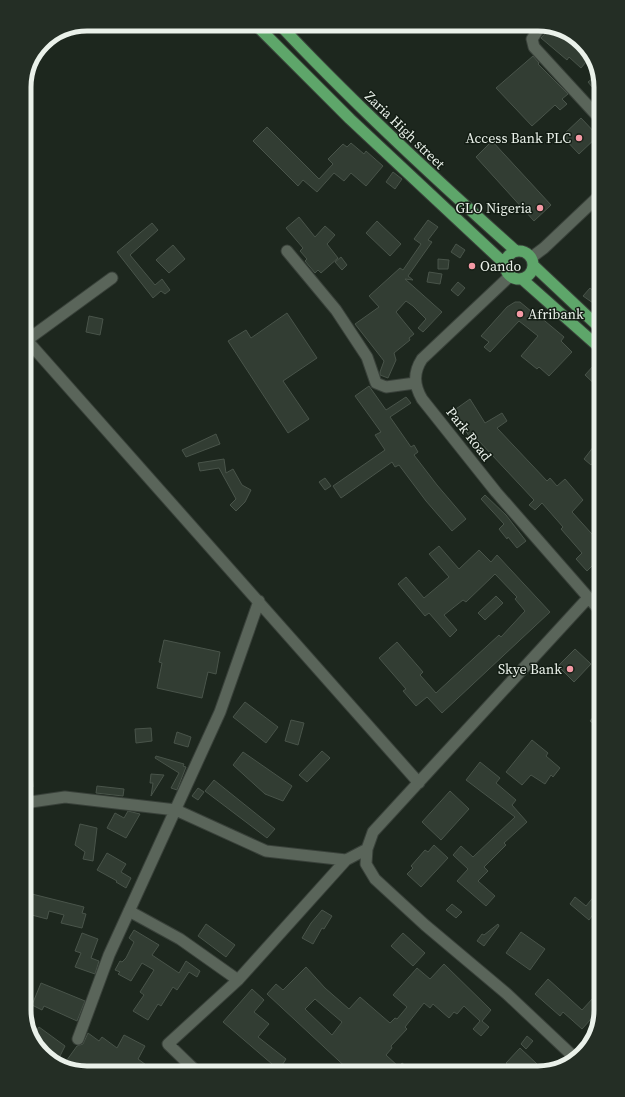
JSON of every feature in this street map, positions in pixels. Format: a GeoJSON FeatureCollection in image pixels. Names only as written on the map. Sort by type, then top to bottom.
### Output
{"type":"FeatureCollection","features":[{"type":"Feature","properties":{"kind":"main road"},"geometry":{"type":"LineString","coordinates":[[262,31],[350,120],[505,264],[510,276],[522,279],[594,343]]}},
{"type":"Feature","properties":{"kind":"main road","name":"Zaria High street"},"geometry":{"type":"LineString","coordinates":[[287,31],[338,86],[425,170],[516,251]]}},
{"type":"Feature","properties":{"kind":"main road"},"geometry":{"type":"LineString","coordinates":[[505,264],[508,256],[516,251],[525,251],[533,262],[594,322]]}},
{"type":"Feature","properties":{"kind":"main road"},"geometry":{"type":"LineString","coordinates":[[522,279],[530,274],[533,262]]}},
{"type":"Feature","properties":{"kind":"street"},"geometry":{"type":"LineString","coordinates":[[537,31],[532,39],[534,47],[594,112]]}},
{"type":"Feature","properties":{"kind":"street"},"geometry":{"type":"LineString","coordinates":[[533,262],[544,248],[594,201]]}},
{"type":"Feature","properties":{"kind":"street"},"geometry":{"type":"LineString","coordinates":[[288,251],[336,310],[366,357],[376,383],[386,387],[415,383],[417,368],[422,359],[510,276]]}},
{"type":"Feature","properties":{"kind":"street"},"geometry":{"type":"LineString","coordinates":[[31,335],[112,278]]}},
{"type":"Feature","properties":{"kind":"street"},"geometry":{"type":"LineString","coordinates":[[31,346],[419,783]]}},
{"type":"Feature","properties":{"kind":"street","name":"Park Road"},"geometry":{"type":"LineString","coordinates":[[415,383],[422,399],[496,492],[594,604]]}},
{"type":"Feature","properties":{"kind":"street"},"geometry":{"type":"LineString","coordinates":[[572,1055],[506,994],[425,925],[375,879],[366,864],[367,849],[373,832],[588,598]]}},
{"type":"Feature","properties":{"kind":"street"},"geometry":{"type":"LineString","coordinates":[[78,1040],[109,955],[220,712],[259,601]]}},
{"type":"Feature","properties":{"kind":"street"},"geometry":{"type":"LineString","coordinates":[[31,802],[65,797],[176,810],[266,851],[346,860]]}},
{"type":"Feature","properties":{"kind":"street"},"geometry":{"type":"LineString","coordinates":[[191,1066],[168,1044],[238,980],[346,860],[367,849]]}},
{"type":"Feature","properties":{"kind":"street"},"geometry":{"type":"LineString","coordinates":[[129,911],[180,939],[238,980]]}},
{"type":"Feature","properties":{"kind":"building"},"geometry":{"type":"Polygon","coordinates":[[[547,32],[563,37],[575,45],[587,60],[581,68],[569,57],[567,60],[541,38],[547,32]]]}},
{"type":"Feature","properties":{"kind":"building"},"geometry":{"type":"Polygon","coordinates":[[[533,56],[539,63],[538,64],[568,94],[562,99],[567,104],[560,110],[555,105],[532,126],[496,88],[533,56]]]}},
{"type":"Feature","properties":{"kind":"building"},"geometry":{"type":"Polygon","coordinates":[[[593,78],[594,89],[588,82],[593,78]]]}},
{"type":"Feature","properties":{"kind":"building"},"geometry":{"type":"Polygon","coordinates":[[[581,118],[594,132],[594,140],[579,154],[562,136],[581,118]]]}},
{"type":"Feature","properties":{"kind":"building"},"geometry":{"type":"Polygon","coordinates":[[[267,127],[319,179],[333,164],[328,159],[343,144],[347,147],[351,143],[364,154],[366,151],[383,166],[366,186],[351,173],[344,181],[334,173],[317,192],[303,180],[298,186],[253,141],[267,127]]]}},
{"type":"Feature","properties":{"kind":"building"},"geometry":{"type":"Polygon","coordinates":[[[492,141],[551,205],[534,221],[476,157],[492,141]]]}},
{"type":"Feature","properties":{"kind":"building"},"geometry":{"type":"Polygon","coordinates":[[[393,172],[402,179],[395,189],[386,182],[393,172]]]}},
{"type":"Feature","properties":{"kind":"building"},"geometry":{"type":"Polygon","coordinates":[[[299,217],[315,237],[325,226],[335,235],[327,244],[338,258],[321,273],[318,270],[315,273],[305,261],[307,259],[300,251],[303,248],[286,228],[299,217]]]}},
{"type":"Feature","properties":{"kind":"building"},"geometry":{"type":"Polygon","coordinates":[[[428,220],[438,227],[428,240],[432,242],[408,276],[413,280],[405,279],[442,312],[423,332],[418,328],[426,319],[413,306],[406,301],[396,312],[414,334],[409,338],[410,340],[394,353],[396,360],[388,378],[380,375],[384,361],[355,324],[379,307],[369,296],[400,268],[403,270],[421,244],[414,239],[428,220]]]}},
{"type":"Feature","properties":{"kind":"building"},"geometry":{"type":"Polygon","coordinates":[[[377,221],[401,244],[390,256],[366,233],[377,221]]]}},
{"type":"Feature","properties":{"kind":"building"},"geometry":{"type":"Polygon","coordinates":[[[152,223],[158,230],[130,255],[155,285],[162,279],[170,290],[165,294],[161,291],[153,298],[117,252],[152,223]]]}},
{"type":"Feature","properties":{"kind":"building"},"geometry":{"type":"Polygon","coordinates":[[[456,244],[465,250],[460,258],[451,252],[456,244]]]}},
{"type":"Feature","properties":{"kind":"building"},"geometry":{"type":"Polygon","coordinates":[[[173,245],[185,259],[169,273],[156,260],[173,245]]]}},
{"type":"Feature","properties":{"kind":"building"},"geometry":{"type":"Polygon","coordinates":[[[341,257],[347,265],[342,270],[335,262],[341,257]]]}},
{"type":"Feature","properties":{"kind":"building"},"geometry":{"type":"Polygon","coordinates":[[[438,259],[449,260],[448,269],[438,269],[438,259]]]}},
{"type":"Feature","properties":{"kind":"building"},"geometry":{"type":"Polygon","coordinates":[[[429,272],[442,274],[440,284],[427,282],[429,272]]]}},
{"type":"Feature","properties":{"kind":"building"},"geometry":{"type":"Polygon","coordinates":[[[458,282],[465,288],[458,296],[451,290],[458,282]]]}},
{"type":"Feature","properties":{"kind":"building"},"geometry":{"type":"Polygon","coordinates":[[[590,288],[594,291],[594,302],[593,303],[583,296],[590,288]]]}},
{"type":"Feature","properties":{"kind":"building"},"geometry":{"type":"Polygon","coordinates":[[[515,302],[520,302],[532,312],[533,311],[564,337],[561,341],[572,352],[549,376],[539,367],[537,369],[521,356],[538,336],[519,321],[490,352],[484,347],[489,342],[481,336],[507,307],[515,302]]]}},
{"type":"Feature","properties":{"kind":"building"},"geometry":{"type":"Polygon","coordinates":[[[287,313],[317,358],[283,381],[309,419],[288,433],[228,341],[246,330],[251,338],[287,313]]]}},
{"type":"Feature","properties":{"kind":"building"},"geometry":{"type":"Polygon","coordinates":[[[89,316],[103,319],[100,335],[86,332],[89,316]]]}},
{"type":"Feature","properties":{"kind":"building"},"geometry":{"type":"Polygon","coordinates":[[[594,365],[594,383],[585,375],[594,365]]]}},
{"type":"Feature","properties":{"kind":"building"},"geometry":{"type":"Polygon","coordinates":[[[369,386],[386,410],[406,397],[411,403],[390,417],[411,447],[414,445],[418,452],[414,455],[466,519],[452,531],[426,501],[399,465],[395,467],[392,462],[341,498],[333,486],[385,450],[375,435],[381,432],[355,396],[369,386]]]}},
{"type":"Feature","properties":{"kind":"building"},"geometry":{"type":"Polygon","coordinates":[[[470,399],[485,423],[502,413],[507,421],[497,428],[547,481],[550,478],[557,486],[565,479],[583,500],[572,512],[594,536],[594,566],[593,565],[587,571],[576,559],[582,553],[561,529],[563,527],[542,503],[535,510],[529,505],[534,500],[477,439],[473,442],[453,411],[470,399]]]}},
{"type":"Feature","properties":{"kind":"building"},"geometry":{"type":"Polygon","coordinates":[[[216,434],[220,444],[186,457],[182,450],[216,434]]]}},
{"type":"Feature","properties":{"kind":"building"},"geometry":{"type":"Polygon","coordinates":[[[594,446],[594,461],[591,465],[584,459],[594,446]]]}},
{"type":"Feature","properties":{"kind":"building"},"geometry":{"type":"Polygon","coordinates":[[[224,459],[226,473],[233,469],[242,485],[251,490],[245,502],[236,511],[230,505],[236,499],[219,468],[200,471],[198,463],[224,459]]]}},
{"type":"Feature","properties":{"kind":"building"},"geometry":{"type":"Polygon","coordinates":[[[325,478],[331,486],[325,490],[319,482],[325,478]]]}},
{"type":"Feature","properties":{"kind":"building"},"geometry":{"type":"Polygon","coordinates":[[[485,495],[506,515],[526,541],[517,548],[499,529],[504,524],[481,499],[485,495]]]}},
{"type":"Feature","properties":{"kind":"building"},"geometry":{"type":"Polygon","coordinates":[[[439,546],[459,569],[479,550],[491,562],[497,555],[550,612],[442,713],[427,697],[416,706],[403,691],[406,689],[379,658],[397,642],[423,672],[420,675],[436,693],[499,635],[501,637],[525,611],[515,599],[517,597],[495,574],[466,602],[463,600],[444,615],[457,630],[450,637],[429,613],[425,616],[398,584],[406,577],[424,598],[449,577],[429,554],[439,546]]]}},
{"type":"Feature","properties":{"kind":"building"},"geometry":{"type":"Polygon","coordinates":[[[496,596],[503,603],[485,620],[478,613],[496,596]]]}},
{"type":"Feature","properties":{"kind":"building"},"geometry":{"type":"Polygon","coordinates":[[[164,640],[220,652],[216,674],[208,672],[202,698],[157,688],[162,663],[159,662],[164,640]]]}},
{"type":"Feature","properties":{"kind":"building"},"geometry":{"type":"Polygon","coordinates":[[[575,649],[591,664],[574,682],[558,666],[575,649]]]}},
{"type":"Feature","properties":{"kind":"building"},"geometry":{"type":"Polygon","coordinates":[[[245,702],[278,727],[266,743],[233,717],[245,702]]]}},
{"type":"Feature","properties":{"kind":"building"},"geometry":{"type":"Polygon","coordinates":[[[594,716],[594,724],[590,721],[594,716]]]}},
{"type":"Feature","properties":{"kind":"building"},"geometry":{"type":"Polygon","coordinates":[[[291,720],[304,723],[298,745],[285,741],[291,720]]]}},
{"type":"Feature","properties":{"kind":"building"},"geometry":{"type":"Polygon","coordinates":[[[151,728],[152,741],[136,743],[135,729],[151,728]]]}},
{"type":"Feature","properties":{"kind":"building"},"geometry":{"type":"Polygon","coordinates":[[[177,732],[191,737],[188,747],[174,743],[177,732]]]}},
{"type":"Feature","properties":{"kind":"building"},"geometry":{"type":"Polygon","coordinates":[[[532,740],[548,753],[546,756],[560,768],[553,777],[551,775],[545,784],[531,775],[522,785],[506,772],[532,740]]]}},
{"type":"Feature","properties":{"kind":"building"},"geometry":{"type":"Polygon","coordinates":[[[322,751],[330,758],[307,782],[299,775],[322,751]]]}},
{"type":"Feature","properties":{"kind":"building"},"geometry":{"type":"Polygon","coordinates":[[[243,752],[292,786],[283,801],[265,794],[233,765],[243,752]]]}},
{"type":"Feature","properties":{"kind":"building"},"geometry":{"type":"Polygon","coordinates":[[[156,756],[184,764],[183,766],[186,767],[177,790],[171,788],[179,773],[155,758],[156,756]]]}},
{"type":"Feature","properties":{"kind":"building"},"geometry":{"type":"Polygon","coordinates":[[[31,757],[33,787],[31,787],[31,757]]]}},
{"type":"Feature","properties":{"kind":"building"},"geometry":{"type":"Polygon","coordinates":[[[480,762],[500,778],[496,783],[516,800],[512,805],[527,822],[504,843],[506,845],[484,867],[488,871],[478,881],[495,896],[486,906],[457,881],[468,869],[453,855],[461,846],[473,857],[515,817],[466,780],[480,762]]]}},
{"type":"Feature","properties":{"kind":"building"},"geometry":{"type":"Polygon","coordinates":[[[151,774],[164,775],[151,796],[153,783],[150,783],[151,774]]]}},
{"type":"Feature","properties":{"kind":"building"},"geometry":{"type":"Polygon","coordinates":[[[214,780],[275,829],[267,838],[205,791],[214,780]]]}},
{"type":"Feature","properties":{"kind":"building"},"geometry":{"type":"Polygon","coordinates":[[[97,786],[124,789],[123,796],[96,793],[97,786]]]}},
{"type":"Feature","properties":{"kind":"building"},"geometry":{"type":"Polygon","coordinates":[[[198,788],[204,792],[198,800],[192,796],[198,788]]]}},
{"type":"Feature","properties":{"kind":"building"},"geometry":{"type":"Polygon","coordinates":[[[450,791],[469,809],[441,840],[422,822],[450,791]]]}},
{"type":"Feature","properties":{"kind":"building"},"geometry":{"type":"Polygon","coordinates":[[[128,811],[140,814],[126,838],[107,828],[115,813],[124,818],[128,811]]]}},
{"type":"Feature","properties":{"kind":"building"},"geometry":{"type":"Polygon","coordinates":[[[80,824],[97,828],[93,861],[83,859],[85,852],[75,845],[80,824]]]}},
{"type":"Feature","properties":{"kind":"building"},"geometry":{"type":"Polygon","coordinates":[[[434,845],[448,858],[421,887],[407,874],[413,868],[411,866],[425,850],[428,852],[434,845]]]}},
{"type":"Feature","properties":{"kind":"building"},"geometry":{"type":"Polygon","coordinates":[[[107,853],[126,864],[121,872],[131,878],[126,888],[116,882],[117,881],[97,870],[107,853]]]}},
{"type":"Feature","properties":{"kind":"building"},"geometry":{"type":"Polygon","coordinates":[[[31,894],[84,907],[82,913],[86,914],[82,928],[61,923],[64,915],[49,911],[47,919],[31,915],[31,894]]]}},
{"type":"Feature","properties":{"kind":"building"},"geometry":{"type":"Polygon","coordinates":[[[594,896],[594,913],[589,920],[570,904],[575,897],[586,906],[594,896]]]}},
{"type":"Feature","properties":{"kind":"building"},"geometry":{"type":"Polygon","coordinates":[[[452,904],[462,912],[456,918],[446,910],[452,904]]]}},
{"type":"Feature","properties":{"kind":"building"},"geometry":{"type":"Polygon","coordinates":[[[322,910],[332,916],[324,929],[322,928],[313,944],[302,938],[311,923],[322,910]]]}},
{"type":"Feature","properties":{"kind":"building"},"geometry":{"type":"Polygon","coordinates":[[[206,924],[235,945],[226,957],[198,936],[206,924]]]}},
{"type":"Feature","properties":{"kind":"building"},"geometry":{"type":"Polygon","coordinates":[[[498,924],[499,926],[484,946],[477,941],[482,934],[484,935],[498,924]]]}},
{"type":"Feature","properties":{"kind":"building"},"geometry":{"type":"Polygon","coordinates":[[[134,930],[159,945],[152,955],[179,973],[186,961],[200,971],[197,977],[189,972],[177,990],[173,987],[161,1006],[158,1004],[148,1020],[133,1011],[144,995],[140,992],[154,970],[142,963],[131,981],[118,974],[120,972],[115,970],[120,961],[122,962],[126,958],[134,942],[129,938],[134,930]]]}},
{"type":"Feature","properties":{"kind":"building"},"geometry":{"type":"Polygon","coordinates":[[[521,932],[545,949],[530,970],[506,953],[521,932]]]}},
{"type":"Feature","properties":{"kind":"building"},"geometry":{"type":"Polygon","coordinates":[[[82,933],[98,939],[91,958],[99,961],[95,974],[75,967],[81,953],[75,951],[82,933]]]}},
{"type":"Feature","properties":{"kind":"building"},"geometry":{"type":"Polygon","coordinates":[[[403,933],[425,953],[413,966],[391,946],[403,933]]]}},
{"type":"Feature","properties":{"kind":"building"},"geometry":{"type":"Polygon","coordinates":[[[444,964],[491,1010],[482,1021],[489,1027],[481,1036],[473,1029],[480,1021],[464,1006],[457,1014],[454,1012],[449,1018],[433,1004],[430,1008],[424,1003],[405,1027],[407,1029],[391,1046],[392,1048],[386,1055],[398,1066],[344,1066],[267,994],[276,984],[283,990],[306,967],[325,988],[349,1009],[360,997],[390,1023],[395,1018],[397,1019],[407,1007],[393,995],[417,968],[430,979],[444,964]],[[315,999],[305,1009],[332,1035],[342,1022],[315,999]]]}},
{"type":"Feature","properties":{"kind":"building"},"geometry":{"type":"Polygon","coordinates":[[[548,979],[582,1010],[593,998],[594,1016],[582,1029],[563,1012],[560,1016],[535,994],[548,979]]]}},
{"type":"Feature","properties":{"kind":"building"},"geometry":{"type":"Polygon","coordinates":[[[41,983],[85,1001],[77,1021],[44,1006],[42,1010],[32,1005],[41,983]]]}},
{"type":"Feature","properties":{"kind":"building"},"geometry":{"type":"Polygon","coordinates":[[[252,989],[264,1000],[254,1012],[269,1024],[258,1037],[286,1059],[282,1066],[274,1066],[223,1022],[252,989]]]}},
{"type":"Feature","properties":{"kind":"building"},"geometry":{"type":"Polygon","coordinates":[[[39,1027],[65,1046],[59,1058],[45,1047],[36,1032],[39,1027]]]}},
{"type":"Feature","properties":{"kind":"building"},"geometry":{"type":"Polygon","coordinates":[[[88,1033],[99,1041],[102,1037],[117,1048],[124,1035],[145,1046],[138,1059],[148,1066],[84,1066],[66,1062],[77,1046],[83,1044],[88,1033]]]}},
{"type":"Feature","properties":{"kind":"building"},"geometry":{"type":"Polygon","coordinates":[[[527,1036],[533,1041],[526,1049],[521,1044],[527,1036]]]}},
{"type":"Feature","properties":{"kind":"building"},"geometry":{"type":"Polygon","coordinates":[[[520,1048],[537,1064],[535,1066],[509,1066],[506,1063],[520,1048]]]}},
{"type":"Feature","properties":{"kind":"place","name":"Access Bank PLC"},"geometry":{"type":"Point","coordinates":[579,138]}},
{"type":"Feature","properties":{"kind":"place","name":"GLO Nigeria"},"geometry":{"type":"Point","coordinates":[540,208]}},
{"type":"Feature","properties":{"kind":"place","name":"Oando"},"geometry":{"type":"Point","coordinates":[472,266]}},
{"type":"Feature","properties":{"kind":"place","name":"Afribank"},"geometry":{"type":"Point","coordinates":[520,314]}},
{"type":"Feature","properties":{"kind":"place","name":"Skye Bank"},"geometry":{"type":"Point","coordinates":[570,669]}}]}
